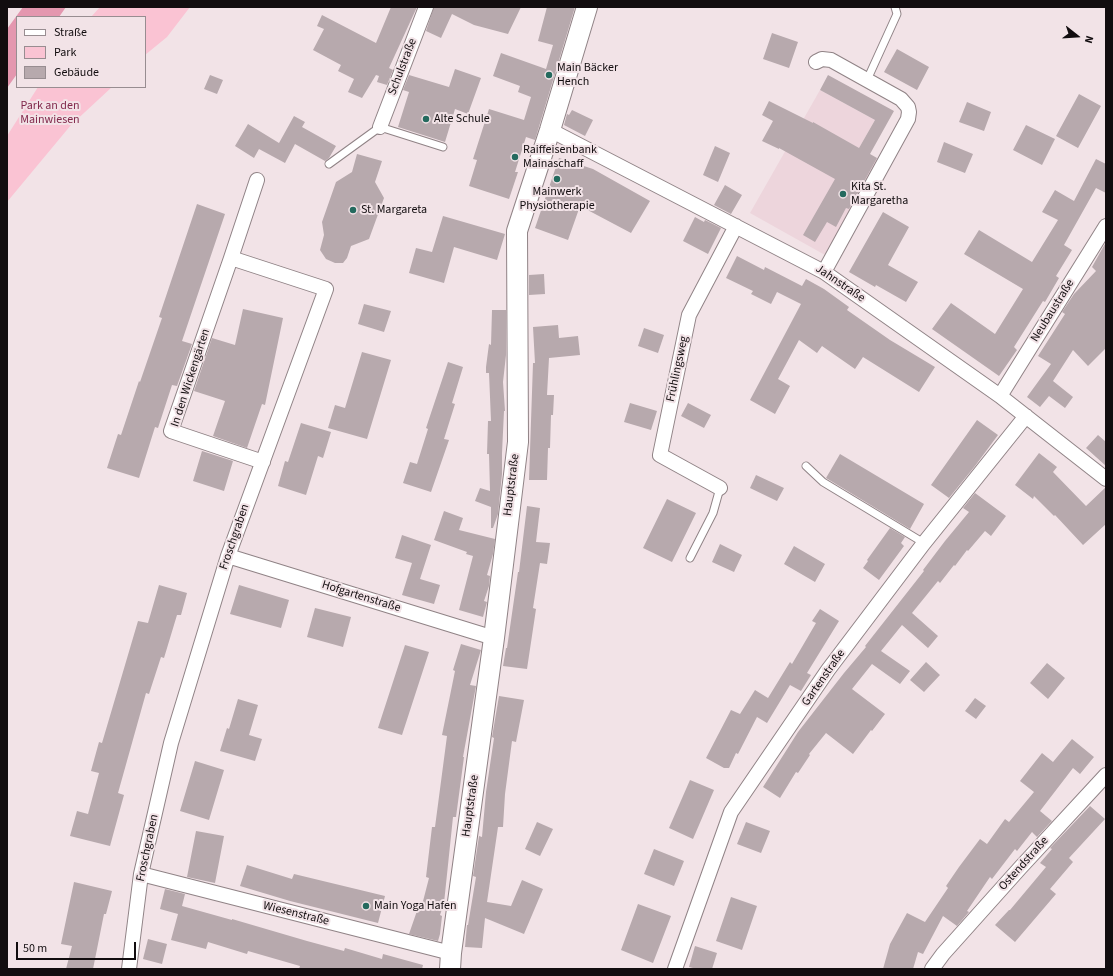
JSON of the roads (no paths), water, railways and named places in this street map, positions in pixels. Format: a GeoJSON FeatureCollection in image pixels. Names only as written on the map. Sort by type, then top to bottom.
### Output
{"type":"FeatureCollection","features":[{"type":"Feature","properties":{"kind":"street","name":"Schulstraße"},"geometry":{"type":"LineString","coordinates":[[380,127],[426,7]]}},
{"type":"Feature","properties":{"kind":"street","name":"Hauptstraße"},"geometry":{"type":"LineString","coordinates":[[450,961],[494,638],[518,442],[517,231],[550,130],[587,7]]}},
{"type":"Feature","properties":{"kind":"street"},"geometry":{"type":"LineString","coordinates":[[816,62],[822,59],[831,60],[901,99],[908,107],[910,112],[908,119],[824,272]]}},
{"type":"Feature","properties":{"kind":"street","name":"Jahnstraße"},"geometry":{"type":"LineString","coordinates":[[550,130],[824,272],[1000,396],[1106,479]]}},
{"type":"Feature","properties":{"kind":"street"},"geometry":{"type":"LineString","coordinates":[[232,258],[257,180]]}},
{"type":"Feature","properties":{"kind":"street","name":"Frühlingsweg"},"geometry":{"type":"LineString","coordinates":[[720,488],[660,455],[689,315],[736,226]]}},
{"type":"Feature","properties":{"kind":"street","name":"Neubaustraße"},"geometry":{"type":"LineString","coordinates":[[1000,396],[1106,226]]}},
{"type":"Feature","properties":{"kind":"street","name":"Froschgraben"},"geometry":{"type":"LineString","coordinates":[[129,969],[141,874],[171,743],[228,556],[326,289],[232,258]]}},
{"type":"Feature","properties":{"kind":"street","name":"In den Wickengärten"},"geometry":{"type":"LineString","coordinates":[[232,258],[171,431],[263,462]]}},
{"type":"Feature","properties":{"kind":"street","name":"Gartenstraße"},"geometry":{"type":"LineString","coordinates":[[675,969],[731,812],[828,670],[924,543],[1026,416]]}},
{"type":"Feature","properties":{"kind":"street","name":"Hofgartenstraße"},"geometry":{"type":"LineString","coordinates":[[228,556],[494,638]]}},
{"type":"Feature","properties":{"kind":"street","name":"Ostendstraße"},"geometry":{"type":"LineString","coordinates":[[932,969],[943,954],[1106,775]]}},
{"type":"Feature","properties":{"kind":"street","name":"Wiesenstraße"},"geometry":{"type":"LineString","coordinates":[[141,874],[450,961]]}},
{"type":"Feature","properties":{"kind":"lane"},"geometry":{"type":"LineString","coordinates":[[867,80],[897,14],[895,7]]}},
{"type":"Feature","properties":{"kind":"lane"},"geometry":{"type":"LineString","coordinates":[[330,164],[380,127],[443,147]]}},
{"type":"Feature","properties":{"kind":"lane"},"geometry":{"type":"LineString","coordinates":[[806,466],[823,482],[924,543]]}},
{"type":"Feature","properties":{"kind":"lane"},"geometry":{"type":"LineString","coordinates":[[690,558],[713,513],[720,488]]}},
{"type":"Feature","properties":{"kind":"place","name":"Main Bäcker Hench"},"geometry":{"type":"Point","coordinates":[549,75]}},
{"type":"Feature","properties":{"kind":"place","name":"Alte Schule"},"geometry":{"type":"Point","coordinates":[426,119]}},
{"type":"Feature","properties":{"kind":"place","name":"Raiffeisenbank Mainaschaff"},"geometry":{"type":"Point","coordinates":[515,157]}},
{"type":"Feature","properties":{"kind":"place","name":"Mainwerk Physiotherapie"},"geometry":{"type":"Point","coordinates":[557,179]}},
{"type":"Feature","properties":{"kind":"place","name":"Kita St. Margaretha"},"geometry":{"type":"Point","coordinates":[843,194]}},
{"type":"Feature","properties":{"kind":"place","name":"St. Margareta"},"geometry":{"type":"Point","coordinates":[353,210]}},
{"type":"Feature","properties":{"kind":"place","name":"Main Yoga Hafen"},"geometry":{"type":"Point","coordinates":[366,906]}},
{"type":"Feature","properties":{"kind":"park label","name":"Park an den Mainwiesen"},"geometry":{"type":"Point","coordinates":[50,113]}}]}
